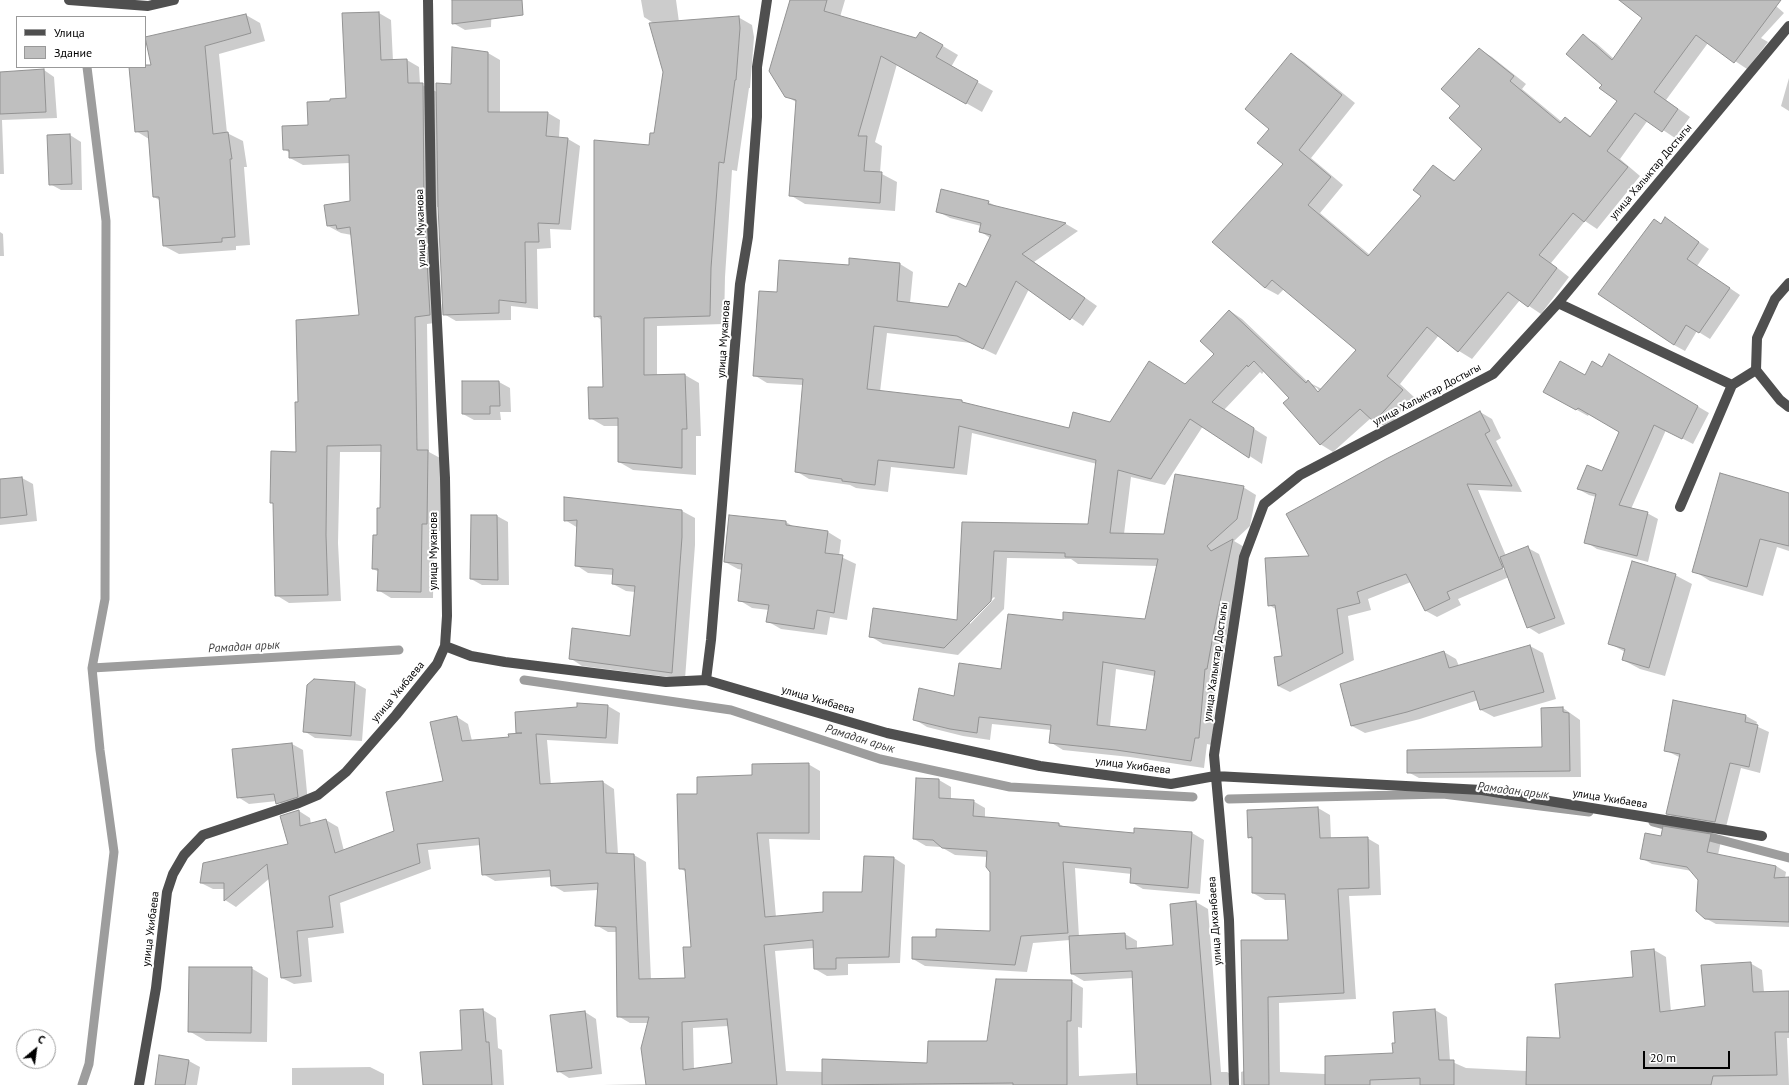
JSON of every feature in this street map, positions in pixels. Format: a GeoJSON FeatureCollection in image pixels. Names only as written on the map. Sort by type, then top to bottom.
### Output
{"type":"FeatureCollection","features":[{"type":"Feature","properties":{"kind":"street"},"geometry":{"type":"LineString","coordinates":[[70,0],[148,3],[174,0]]}},
{"type":"Feature","properties":{"kind":"street","name":"улица Муканова"},"geometry":{"type":"LineString","coordinates":[[428,0],[431,206],[445,478],[447,616],[445,646]]}},
{"type":"Feature","properties":{"kind":"street","name":"улица Муканова"},"geometry":{"type":"LineString","coordinates":[[706,680],[712,632],[740,284],[748,237],[757,117],[757,67],[767,0]]}},
{"type":"Feature","properties":{"kind":"street","name":"улица Халыктар Достыгы"},"geometry":{"type":"LineString","coordinates":[[1214,755],[1244,557],[1264,504],[1300,476],[1492,374],[1558,303],[1789,26]]}},
{"type":"Feature","properties":{"kind":"street"},"geometry":{"type":"LineString","coordinates":[[1789,283],[1775,299],[1757,338],[1756,370],[1780,400],[1789,407]]}},
{"type":"Feature","properties":{"kind":"street"},"geometry":{"type":"LineString","coordinates":[[1558,303],[1732,385]]}},
{"type":"Feature","properties":{"kind":"street"},"geometry":{"type":"LineString","coordinates":[[1680,507],[1732,385],[1756,370]]}},
{"type":"Feature","properties":{"kind":"street","name":"улица Укибаева"},"geometry":{"type":"LineString","coordinates":[[139,1085],[156,988],[167,892],[173,874],[184,855],[203,836],[318,795],[346,772],[396,714],[434,669],[445,646],[471,656],[505,662],[666,682],[706,680],[887,732],[1040,766],[1171,784],[1215,776],[1482,790],[1762,836]]}},
{"type":"Feature","properties":{"kind":"street","name":"улица Диханбаева"},"geometry":{"type":"LineString","coordinates":[[1214,755],[1229,920],[1234,1085]]}},
{"type":"Feature","properties":{"kind":"building"},"geometry":{"type":"Polygon","coordinates":[[[452,0],[522,0],[523,15],[452,24],[452,0]]]}},
{"type":"Feature","properties":{"kind":"building"},"geometry":{"type":"Polygon","coordinates":[[[790,0],[827,0],[824,11],[916,38],[920,32],[943,45],[936,57],[978,81],[966,104],[881,56],[858,136],[867,136],[864,171],[882,172],[880,203],[789,196],[796,100],[785,97],[769,71],[790,0]]]}},
{"type":"Feature","properties":{"kind":"building"},"geometry":{"type":"Polygon","coordinates":[[[1619,0],[1781,0],[1734,63],[1696,35],[1654,92],[1678,109],[1662,132],[1635,113],[1607,151],[1628,167],[1584,222],[1573,213],[1539,255],[1557,268],[1528,307],[1508,292],[1458,352],[1427,327],[1387,376],[1403,390],[1374,422],[1360,409],[1320,445],[1283,403],[1289,398],[1254,361],[1248,367],[1247,365],[1212,402],[1254,428],[1249,458],[1190,419],[1151,479],[1118,470],[1110,533],[1164,534],[1175,474],[1244,486],[1237,519],[1207,546],[1211,551],[1233,539],[1207,669],[1205,669],[1199,738],[1195,738],[1191,761],[1116,750],[1049,743],[1051,725],[979,717],[977,733],[950,729],[913,720],[919,688],[954,696],[959,663],[1001,669],[1008,614],[1063,620],[1063,612],[1145,619],[1158,559],[1065,557],[1065,553],[994,551],[991,601],[944,648],[869,637],[873,608],[957,620],[962,522],[1088,524],[1096,460],[959,426],[954,468],[878,460],[875,485],[842,481],[842,479],[795,472],[803,379],[753,376],[759,291],[777,292],[779,260],[849,265],[849,258],[900,263],[897,301],[948,307],[959,283],[966,287],[991,235],[979,232],[981,223],[936,212],[941,189],[989,201],[988,204],[1066,223],[1022,254],[1085,298],[1070,320],[1016,281],[983,349],[957,336],[874,326],[867,389],[962,400],[962,402],[1069,428],[1073,412],[1110,422],[1149,361],[1185,384],[1214,354],[1200,341],[1229,310],[1306,383],[1308,380],[1318,392],[1356,350],[1272,280],[1265,288],[1212,242],[1283,164],[1257,143],[1269,129],[1245,109],[1291,53],[1342,95],[1299,150],[1331,177],[1308,205],[1368,256],[1421,196],[1413,190],[1433,165],[1454,181],[1482,149],[1449,118],[1460,106],[1441,89],[1479,48],[1514,76],[1510,81],[1560,123],[1565,117],[1590,137],[1617,101],[1599,88],[1602,85],[1566,54],[1583,34],[1612,60],[1642,18],[1619,0]],[[1103,662],[1097,725],[1146,730],[1155,671],[1103,662]]]}},
{"type":"Feature","properties":{"kind":"building"},"geometry":{"type":"Polygon","coordinates":[[[379,12],[381,60],[407,59],[408,83],[423,83],[424,206],[430,315],[415,317],[417,450],[428,450],[427,524],[422,524],[421,592],[377,591],[378,569],[372,569],[373,535],[377,535],[377,508],[380,508],[381,445],[327,446],[326,535],[328,595],[275,596],[273,503],[270,503],[271,451],[296,452],[295,402],[298,402],[296,320],[359,315],[350,227],[337,229],[336,225],[327,226],[324,205],[350,201],[349,155],[289,158],[289,150],[283,150],[282,126],[308,125],[307,102],[330,101],[330,99],[346,98],[342,13],[379,12]]]}},
{"type":"Feature","properties":{"kind":"building"},"geometry":{"type":"Polygon","coordinates":[[[246,14],[251,33],[205,46],[213,134],[228,132],[232,159],[230,159],[235,237],[222,238],[222,242],[163,246],[159,197],[153,197],[148,131],[135,132],[129,68],[146,68],[146,65],[151,65],[146,37],[246,14]]]}},
{"type":"Feature","properties":{"kind":"building"},"geometry":{"type":"Polygon","coordinates":[[[739,16],[740,28],[736,80],[724,163],[719,162],[711,268],[710,316],[644,318],[644,375],[685,374],[687,429],[682,429],[682,468],[618,462],[618,418],[589,419],[588,387],[603,387],[601,316],[594,317],[594,140],[649,145],[650,133],[654,133],[663,72],[649,23],[739,16]]]}},
{"type":"Feature","properties":{"kind":"building"},"geometry":{"type":"Polygon","coordinates":[[[452,47],[488,52],[488,112],[548,112],[546,136],[568,138],[559,224],[538,223],[539,242],[525,242],[526,303],[499,300],[499,313],[443,315],[438,206],[436,83],[451,84],[452,47]]]}},
{"type":"Feature","properties":{"kind":"building"},"geometry":{"type":"Polygon","coordinates":[[[44,69],[46,112],[0,114],[0,72],[44,69]]]}},
{"type":"Feature","properties":{"kind":"building"},"geometry":{"type":"Polygon","coordinates":[[[70,134],[72,184],[49,185],[47,135],[70,134]]]}},
{"type":"Feature","properties":{"kind":"building"},"geometry":{"type":"Polygon","coordinates":[[[1665,217],[1699,242],[1687,259],[1730,288],[1699,333],[1686,325],[1674,345],[1598,294],[1654,219],[1661,224],[1665,217]]]}},
{"type":"Feature","properties":{"kind":"building"},"geometry":{"type":"Polygon","coordinates":[[[1609,354],[1698,406],[1682,439],[1654,425],[1619,505],[1648,512],[1637,556],[1584,543],[1596,494],[1577,489],[1587,465],[1602,471],[1619,432],[1578,408],[1576,410],[1543,392],[1560,361],[1585,375],[1592,361],[1602,367],[1609,354]]]}},
{"type":"Feature","properties":{"kind":"building"},"geometry":{"type":"Polygon","coordinates":[[[462,381],[499,381],[500,406],[490,406],[490,414],[462,414],[462,381]]]}},
{"type":"Feature","properties":{"kind":"building"},"geometry":{"type":"Polygon","coordinates":[[[1480,411],[1490,431],[1485,434],[1512,486],[1467,484],[1503,568],[1447,592],[1450,599],[1425,611],[1406,574],[1357,592],[1360,603],[1337,609],[1343,653],[1278,686],[1274,657],[1282,656],[1275,605],[1268,606],[1265,558],[1309,556],[1286,514],[1386,459],[1480,411]]]}},
{"type":"Feature","properties":{"kind":"building"},"geometry":{"type":"Polygon","coordinates":[[[1720,473],[1789,493],[1789,546],[1760,539],[1747,587],[1692,572],[1720,473]]]}},
{"type":"Feature","properties":{"kind":"building"},"geometry":{"type":"Polygon","coordinates":[[[22,477],[27,515],[0,518],[0,479],[22,477]]]}},
{"type":"Feature","properties":{"kind":"building"},"geometry":{"type":"Polygon","coordinates":[[[564,497],[682,510],[682,537],[672,673],[569,659],[572,628],[630,636],[635,586],[612,584],[613,569],[575,566],[577,520],[564,521],[564,497]]]}},
{"type":"Feature","properties":{"kind":"building"},"geometry":{"type":"Polygon","coordinates":[[[471,515],[497,515],[498,580],[470,579],[471,515]]]}},
{"type":"Feature","properties":{"kind":"building"},"geometry":{"type":"Polygon","coordinates":[[[729,515],[786,521],[786,525],[828,531],[825,553],[843,555],[834,613],[817,610],[814,629],[766,622],[769,605],[738,601],[742,564],[724,562],[729,515]]]}},
{"type":"Feature","properties":{"kind":"building"},"geometry":{"type":"Polygon","coordinates":[[[1528,546],[1555,618],[1527,628],[1500,557],[1528,546]]]}},
{"type":"Feature","properties":{"kind":"building"},"geometry":{"type":"Polygon","coordinates":[[[1632,561],[1676,574],[1649,668],[1622,660],[1625,649],[1608,644],[1632,561]]]}},
{"type":"Feature","properties":{"kind":"building"},"geometry":{"type":"Polygon","coordinates":[[[1530,645],[1544,692],[1480,710],[1474,691],[1407,712],[1351,726],[1340,684],[1444,651],[1449,668],[1530,645]]]}},
{"type":"Feature","properties":{"kind":"building"},"geometry":{"type":"Polygon","coordinates":[[[314,679],[355,682],[351,736],[303,732],[307,685],[314,679]]]}},
{"type":"Feature","properties":{"kind":"building"},"geometry":{"type":"Polygon","coordinates":[[[1673,700],[1746,715],[1745,722],[1758,725],[1749,767],[1730,763],[1715,822],[1666,814],[1680,754],[1664,751],[1673,700]]]}},
{"type":"Feature","properties":{"kind":"building"},"geometry":{"type":"Polygon","coordinates":[[[577,703],[608,705],[606,738],[536,734],[540,784],[603,781],[606,853],[634,854],[639,979],[685,978],[683,947],[691,947],[685,869],[679,869],[677,794],[697,794],[697,777],[752,775],[752,764],[809,763],[809,833],[757,833],[765,917],[823,912],[823,892],[862,892],[864,856],[894,857],[889,957],[836,958],[836,969],[814,969],[813,940],[764,945],[777,1085],[646,1085],[641,1048],[649,1017],[617,1017],[616,927],[595,926],[598,883],[551,886],[550,870],[482,875],[479,838],[417,844],[420,863],[329,896],[333,927],[297,931],[301,976],[281,978],[267,864],[224,901],[224,883],[200,883],[203,863],[288,844],[280,816],[299,810],[300,826],[326,819],[335,853],[394,831],[386,792],[443,781],[430,722],[457,716],[462,741],[509,737],[508,734],[522,733],[516,733],[515,712],[577,707],[577,703]],[[727,1019],[682,1022],[683,1070],[732,1063],[727,1019]]]}},
{"type":"Feature","properties":{"kind":"building"},"geometry":{"type":"Polygon","coordinates":[[[1563,707],[1563,712],[1569,713],[1570,771],[1407,773],[1407,750],[1542,747],[1541,708],[1563,707]]]}},
{"type":"Feature","properties":{"kind":"building"},"geometry":{"type":"Polygon","coordinates":[[[292,743],[298,797],[276,804],[274,794],[237,798],[232,749],[292,743]]]}},
{"type":"Feature","properties":{"kind":"building"},"geometry":{"type":"Polygon","coordinates":[[[916,778],[939,779],[939,798],[974,800],[973,816],[1059,823],[1059,826],[1134,833],[1134,828],[1192,832],[1188,888],[1130,883],[1131,868],[1063,862],[1068,933],[1021,936],[1015,965],[912,959],[912,937],[936,937],[936,929],[990,931],[990,872],[986,867],[987,851],[942,848],[933,840],[913,839],[916,778]]]}},
{"type":"Feature","properties":{"kind":"building"},"geometry":{"type":"Polygon","coordinates":[[[1318,807],[1320,838],[1368,837],[1369,888],[1338,889],[1344,993],[1268,997],[1269,1085],[1244,1085],[1241,940],[1288,940],[1285,894],[1252,893],[1252,837],[1248,838],[1247,810],[1318,807]]]}},
{"type":"Feature","properties":{"kind":"building"},"geometry":{"type":"Polygon","coordinates":[[[1663,826],[1711,834],[1707,852],[1776,866],[1774,878],[1789,877],[1789,922],[1705,919],[1696,911],[1698,880],[1687,867],[1640,859],[1645,833],[1661,836],[1663,826]]]}},
{"type":"Feature","properties":{"kind":"building"},"geometry":{"type":"Polygon","coordinates":[[[1196,901],[1211,1085],[1137,1085],[1132,971],[1071,974],[1069,936],[1125,933],[1126,949],[1173,945],[1170,904],[1196,901]]]}},
{"type":"Feature","properties":{"kind":"building"},"geometry":{"type":"Polygon","coordinates":[[[1654,949],[1660,1012],[1705,1006],[1701,965],[1751,962],[1753,992],[1789,991],[1789,1032],[1775,1032],[1777,1075],[1713,1076],[1711,1085],[1526,1085],[1527,1037],[1560,1038],[1555,984],[1633,977],[1631,951],[1654,949]]]}},
{"type":"Feature","properties":{"kind":"building"},"geometry":{"type":"Polygon","coordinates":[[[189,967],[252,967],[251,1033],[188,1032],[189,967]]]}},
{"type":"Feature","properties":{"kind":"building"},"geometry":{"type":"Polygon","coordinates":[[[996,979],[1072,980],[1071,1021],[1067,1021],[1067,1085],[1013,1085],[1013,1083],[822,1085],[822,1059],[927,1063],[928,1041],[987,1041],[996,979]]]}},
{"type":"Feature","properties":{"kind":"building"},"geometry":{"type":"Polygon","coordinates":[[[483,1009],[486,1042],[489,1042],[492,1085],[423,1085],[420,1052],[462,1050],[460,1010],[483,1009]]]}},
{"type":"Feature","properties":{"kind":"building"},"geometry":{"type":"Polygon","coordinates":[[[1435,1009],[1439,1060],[1454,1060],[1454,1085],[1420,1085],[1420,1078],[1370,1080],[1370,1085],[1325,1085],[1325,1056],[1393,1053],[1392,1043],[1395,1043],[1393,1012],[1435,1009]]]}},
{"type":"Feature","properties":{"kind":"building"},"geometry":{"type":"Polygon","coordinates":[[[585,1011],[592,1068],[557,1072],[550,1015],[585,1011]]]}},
{"type":"Feature","properties":{"kind":"building"},"geometry":{"type":"Polygon","coordinates":[[[159,1055],[189,1060],[185,1085],[155,1085],[159,1055]]]}},
{"type":"Feature","properties":{"kind":"waterway"},"geometry":{"type":"LineString","coordinates":[[82,1085],[89,1064],[114,852],[100,750],[92,668],[105,599],[106,221],[87,68]]}},
{"type":"Feature","properties":{"kind":"waterway","name":"Рамадан арык"},"geometry":{"type":"LineString","coordinates":[[92,668],[399,650]]}},
{"type":"Feature","properties":{"kind":"waterway","name":"Рамадан арык"},"geometry":{"type":"LineString","coordinates":[[524,680],[731,710],[880,759],[1010,787],[1193,797]]}},
{"type":"Feature","properties":{"kind":"waterway","name":"Рамадан арык"},"geometry":{"type":"LineString","coordinates":[[1229,799],[1443,794],[1589,812]]}},
{"type":"Feature","properties":{"kind":"waterway","name":"Рамадан арык"},"geometry":{"type":"LineString","coordinates":[[1653,822],[1789,858]]}}]}
